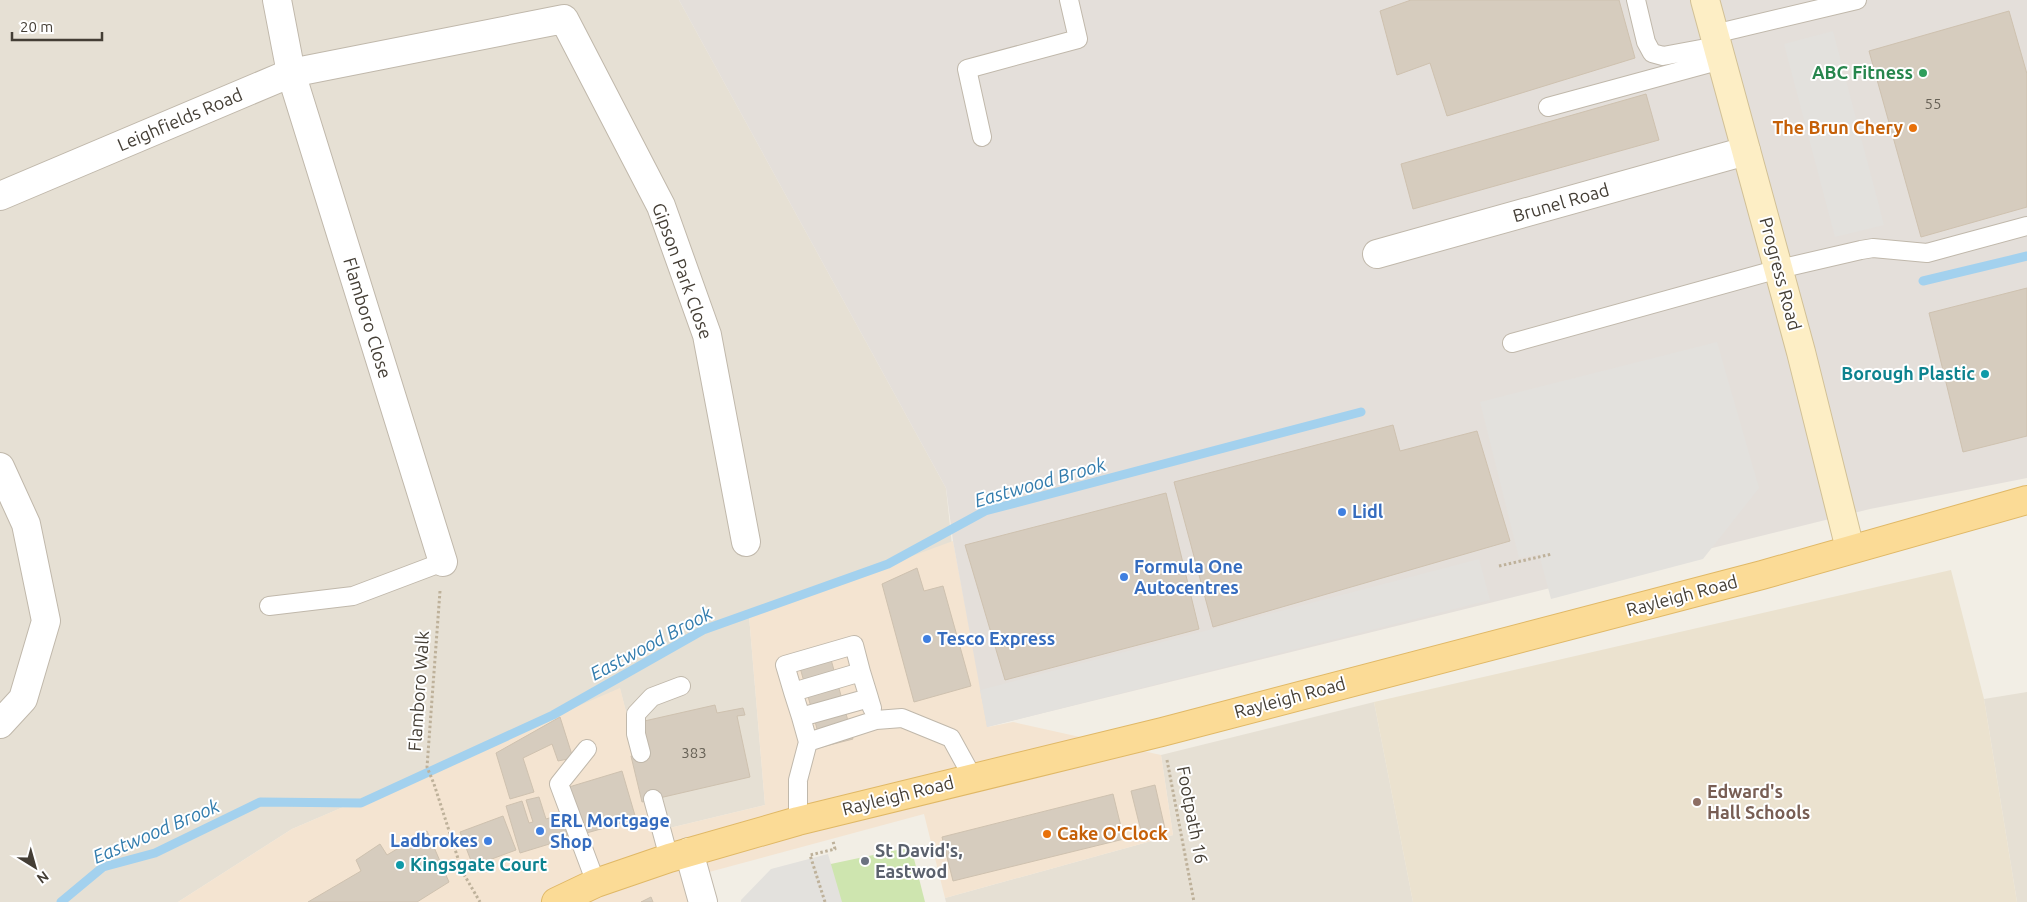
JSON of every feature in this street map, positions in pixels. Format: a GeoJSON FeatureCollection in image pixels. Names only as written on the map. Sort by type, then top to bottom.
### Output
{"type":"FeatureCollection","features":[{"type":"Feature","properties":{"kind":"main road","name":"Rayleigh Road"},"geometry":{"type":"LineString","coordinates":[[556,902],[596,883],[679,855],[798,820],[1162,732],[1762,575],[2027,500]]}},
{"type":"Feature","properties":{"kind":"street"},"geometry":{"type":"LineString","coordinates":[[277,0],[291,73]]}},
{"type":"Feature","properties":{"kind":"street","name":"Progress Road"},"geometry":{"type":"LineString","coordinates":[[1705,0],[1779,269],[1850,549]]}},
{"type":"Feature","properties":{"kind":"street","name":"Gipson Park Close"},"geometry":{"type":"LineString","coordinates":[[291,73],[563,10],[661,206],[707,335],[746,542]]}},
{"type":"Feature","properties":{"kind":"street","name":"Leighfields Road"},"geometry":{"type":"LineString","coordinates":[[0,196],[291,73]]}},
{"type":"Feature","properties":{"kind":"street","name":"Flamboro Close"},"geometry":{"type":"LineString","coordinates":[[291,73],[443,562]]}},
{"type":"Feature","properties":{"kind":"street","name":"Brunel Road"},"geometry":{"type":"LineString","coordinates":[[1377,254],[1746,151]]}},
{"type":"Feature","properties":{"kind":"street"},"geometry":{"type":"LineString","coordinates":[[0,467],[26,524],[46,621],[23,699],[0,724]]}},
{"type":"Feature","properties":{"kind":"street"},"geometry":{"type":"LineString","coordinates":[[679,855],[703,902]]}},
{"type":"Feature","properties":{"kind":"lane"},"geometry":{"type":"LineString","coordinates":[[982,137],[967,69],[1078,39],[1069,0]]}},
{"type":"Feature","properties":{"kind":"lane"},"geometry":{"type":"LineString","coordinates":[[1636,0],[1646,42],[1652,53],[1663,56],[1718,47]]}},
{"type":"Feature","properties":{"kind":"lane"},"geometry":{"type":"LineString","coordinates":[[1548,107],[1857,0]]}},
{"type":"Feature","properties":{"kind":"lane"},"geometry":{"type":"LineString","coordinates":[[1512,343],[1779,269],[1873,248],[1927,253],[2027,226]]}},
{"type":"Feature","properties":{"kind":"lane"},"geometry":{"type":"LineString","coordinates":[[269,606],[353,596],[443,562]]}},
{"type":"Feature","properties":{"kind":"lane"},"geometry":{"type":"LineString","coordinates":[[798,820],[798,780],[808,742],[785,665],[854,645],[876,720]]}},
{"type":"Feature","properties":{"kind":"lane"},"geometry":{"type":"LineString","coordinates":[[793,692],[861,672]]}},
{"type":"Feature","properties":{"kind":"lane"},"geometry":{"type":"LineString","coordinates":[[641,754],[636,734],[636,714],[652,697],[681,686]]}},
{"type":"Feature","properties":{"kind":"lane"},"geometry":{"type":"LineString","coordinates":[[801,718],[869,698]]}},
{"type":"Feature","properties":{"kind":"lane"},"geometry":{"type":"LineString","coordinates":[[808,742],[876,720],[902,718],[951,738],[973,778]]}},
{"type":"Feature","properties":{"kind":"lane"},"geometry":{"type":"LineString","coordinates":[[587,749],[559,784],[596,883]]}},
{"type":"Feature","properties":{"kind":"lane"},"geometry":{"type":"LineString","coordinates":[[653,800],[679,855]]}},
{"type":"Feature","properties":{"kind":"path"},"geometry":{"type":"LineString","coordinates":[[1499,566],[1552,554]]}},
{"type":"Feature","properties":{"kind":"path","name":"Flamboro Walk"},"geometry":{"type":"LineString","coordinates":[[443,562],[427,767],[462,871],[480,902]]}},
{"type":"Feature","properties":{"kind":"path","name":"Footpath 16"},"geometry":{"type":"LineString","coordinates":[[1162,732],[1194,902]]}},
{"type":"Feature","properties":{"kind":"path"},"geometry":{"type":"LineString","coordinates":[[825,902],[810,855],[835,849],[827,814]]}},
{"type":"Feature","properties":{"kind":"shaded area"},"geometry":{"type":"Polygon","coordinates":[[[0,0],[679,0],[946,488],[952,545],[749,616],[765,805],[657,831],[620,689],[292,829],[178,902],[0,902],[0,0]]]}},
{"type":"Feature","properties":{"kind":"shaded area"},"geometry":{"type":"Polygon","coordinates":[[[679,0],[2027,0],[2027,478],[1870,509],[987,727],[953,541],[946,488],[679,0]]]}},
{"type":"Feature","properties":{"kind":"shaded area"},"geometry":{"type":"Polygon","coordinates":[[[1833,31],[1884,225],[1835,237],[1784,44],[1833,31]]]}},
{"type":"Feature","properties":{"kind":"shaded area"},"geometry":{"type":"Polygon","coordinates":[[[1717,342],[1759,488],[1703,559],[1551,599],[1539,554],[1519,558],[1480,402],[1717,342]]]}},
{"type":"Feature","properties":{"kind":"shaded area"},"geometry":{"type":"Polygon","coordinates":[[[953,541],[988,727],[1013,722],[1161,755],[1173,835],[945,898],[924,814],[698,875],[706,902],[178,902],[292,829],[620,688],[657,831],[765,805],[749,616],[953,541]]]}},
{"type":"Feature","properties":{"kind":"shaded area"},"geometry":{"type":"Polygon","coordinates":[[[1479,559],[1490,600],[987,727],[980,690],[1479,559]]]}},
{"type":"Feature","properties":{"kind":"shaded area","name":"Edward's Hall Schools"},"geometry":{"type":"Polygon","coordinates":[[[1951,570],[1984,699],[2017,902],[1413,902],[1374,702],[1951,570]]]}},
{"type":"Feature","properties":{"kind":"shaded area"},"geometry":{"type":"Polygon","coordinates":[[[2027,692],[2027,902],[2017,902],[1984,699],[2027,692]]]}},
{"type":"Feature","properties":{"kind":"shaded area"},"geometry":{"type":"Polygon","coordinates":[[[1374,702],[1413,902],[946,902],[945,898],[1173,835],[1161,755],[1374,702]]]}},
{"type":"Feature","properties":{"kind":"shaded area"},"geometry":{"type":"Polygon","coordinates":[[[828,854],[842,902],[741,902],[771,869],[828,854]]]}},
{"type":"Feature","properties":{"kind":"green space"},"geometry":{"type":"Polygon","coordinates":[[[911,847],[925,902],[837,902],[826,865],[911,847]]]}},
{"type":"Feature","properties":{"kind":"building"},"geometry":{"type":"Polygon","coordinates":[[[1411,0],[1619,0],[1635,58],[1447,116],[1430,63],[1397,75],[1380,11],[1411,0]]]}},
{"type":"Feature","properties":{"kind":"building"},"geometry":{"type":"Polygon","coordinates":[[[2009,11],[2027,74],[2027,207],[1921,237],[1869,51],[2009,11]]]}},
{"type":"Feature","properties":{"kind":"building"},"geometry":{"type":"Polygon","coordinates":[[[1646,94],[1659,140],[1413,209],[1401,164],[1646,94]]]}},
{"type":"Feature","properties":{"kind":"building","name":"Borough Plastic"},"geometry":{"type":"Polygon","coordinates":[[[2027,288],[2027,436],[1963,452],[1929,313],[2027,288]]]}},
{"type":"Feature","properties":{"kind":"building","name":"Lidl"},"geometry":{"type":"Polygon","coordinates":[[[1393,425],[1400,451],[1477,431],[1510,541],[1213,627],[1174,482],[1393,425]]]}},
{"type":"Feature","properties":{"kind":"building"},"geometry":{"type":"Polygon","coordinates":[[[1166,493],[1199,629],[1005,680],[965,545],[1166,493]]]}},
{"type":"Feature","properties":{"kind":"building","name":"Tesco Express"},"geometry":{"type":"Polygon","coordinates":[[[917,568],[924,591],[943,586],[971,686],[914,702],[882,584],[917,568]]]}},
{"type":"Feature","properties":{"kind":"building"},"geometry":{"type":"Polygon","coordinates":[[[827,645],[853,739],[822,747],[796,653],[827,645]]]}},
{"type":"Feature","properties":{"kind":"building"},"geometry":{"type":"Polygon","coordinates":[[[715,705],[717,713],[743,708],[745,715],[737,716],[750,777],[642,802],[631,756],[647,752],[640,722],[715,705]]]}},
{"type":"Feature","properties":{"kind":"building"},"geometry":{"type":"Polygon","coordinates":[[[560,717],[573,758],[558,761],[552,744],[523,758],[534,792],[510,799],[496,753],[560,717]]]}},
{"type":"Feature","properties":{"kind":"building"},"geometry":{"type":"Polygon","coordinates":[[[622,771],[636,819],[583,834],[569,787],[622,771]]]}},
{"type":"Feature","properties":{"kind":"building"},"geometry":{"type":"Polygon","coordinates":[[[1155,785],[1166,833],[1143,839],[1131,791],[1155,785]]]}},
{"type":"Feature","properties":{"kind":"building"},"geometry":{"type":"Polygon","coordinates":[[[1113,794],[1124,839],[953,881],[942,837],[1113,794]]]}},
{"type":"Feature","properties":{"kind":"building","name":"ERL Mortgage Shop"},"geometry":{"type":"Polygon","coordinates":[[[539,797],[546,819],[562,814],[569,838],[520,853],[506,806],[522,801],[529,823],[533,822],[526,800],[539,797]]]}},
{"type":"Feature","properties":{"kind":"building","name":"Ladbrokes"},"geometry":{"type":"Polygon","coordinates":[[[503,816],[516,850],[473,866],[460,832],[503,816]]]}},
{"type":"Feature","properties":{"kind":"building","name":"Kingsgate Court"},"geometry":{"type":"Polygon","coordinates":[[[427,831],[449,882],[417,902],[308,902],[361,871],[356,860],[380,844],[387,855],[427,831]]]}},
{"type":"Feature","properties":{"kind":"building"},"geometry":{"type":"Polygon","coordinates":[[[651,897],[653,902],[641,902],[651,897]]]}},
{"type":"Feature","properties":{"kind":"waterway","name":"Eastwood Brook"},"geometry":{"type":"LineString","coordinates":[[1923,281],[2027,256]]}},
{"type":"Feature","properties":{"kind":"waterway","name":"Eastwood Brook"},"geometry":{"type":"LineString","coordinates":[[61,902],[103,867],[155,853],[260,802],[361,803],[553,715],[703,630],[888,564],[985,511],[1361,412]]}},
{"type":"Feature","properties":{"kind":"place","name":"ABC Fitness"},"geometry":{"type":"Point","coordinates":[1923,73]}},
{"type":"Feature","properties":{"kind":"place","name":"The Brun Chery"},"geometry":{"type":"Point","coordinates":[1913,128]}},
{"type":"Feature","properties":{"kind":"place","name":"Borough Plastic"},"geometry":{"type":"Point","coordinates":[1985,374]}},
{"type":"Feature","properties":{"kind":"place","name":"Lidl"},"geometry":{"type":"Point","coordinates":[1342,512]}},
{"type":"Feature","properties":{"kind":"place","name":"Formula One Autocentres"},"geometry":{"type":"Point","coordinates":[1124,577]}},
{"type":"Feature","properties":{"kind":"place","name":"Tesco Express"},"geometry":{"type":"Point","coordinates":[927,639]}},
{"type":"Feature","properties":{"kind":"place","name":"Edward's Hall Schools"},"geometry":{"type":"Point","coordinates":[1697,802]}},
{"type":"Feature","properties":{"kind":"place","name":"ERL Mortgage Shop"},"geometry":{"type":"Point","coordinates":[540,831]}},
{"type":"Feature","properties":{"kind":"place","name":"Cake O'Clock"},"geometry":{"type":"Point","coordinates":[1047,834]}},
{"type":"Feature","properties":{"kind":"place","name":"Ladbrokes"},"geometry":{"type":"Point","coordinates":[488,841]}},
{"type":"Feature","properties":{"kind":"place","name":"St David's, Eastwod"},"geometry":{"type":"Point","coordinates":[865,861]}},
{"type":"Feature","properties":{"kind":"place","name":"Kingsgate Court"},"geometry":{"type":"Point","coordinates":[400,865]}}]}
